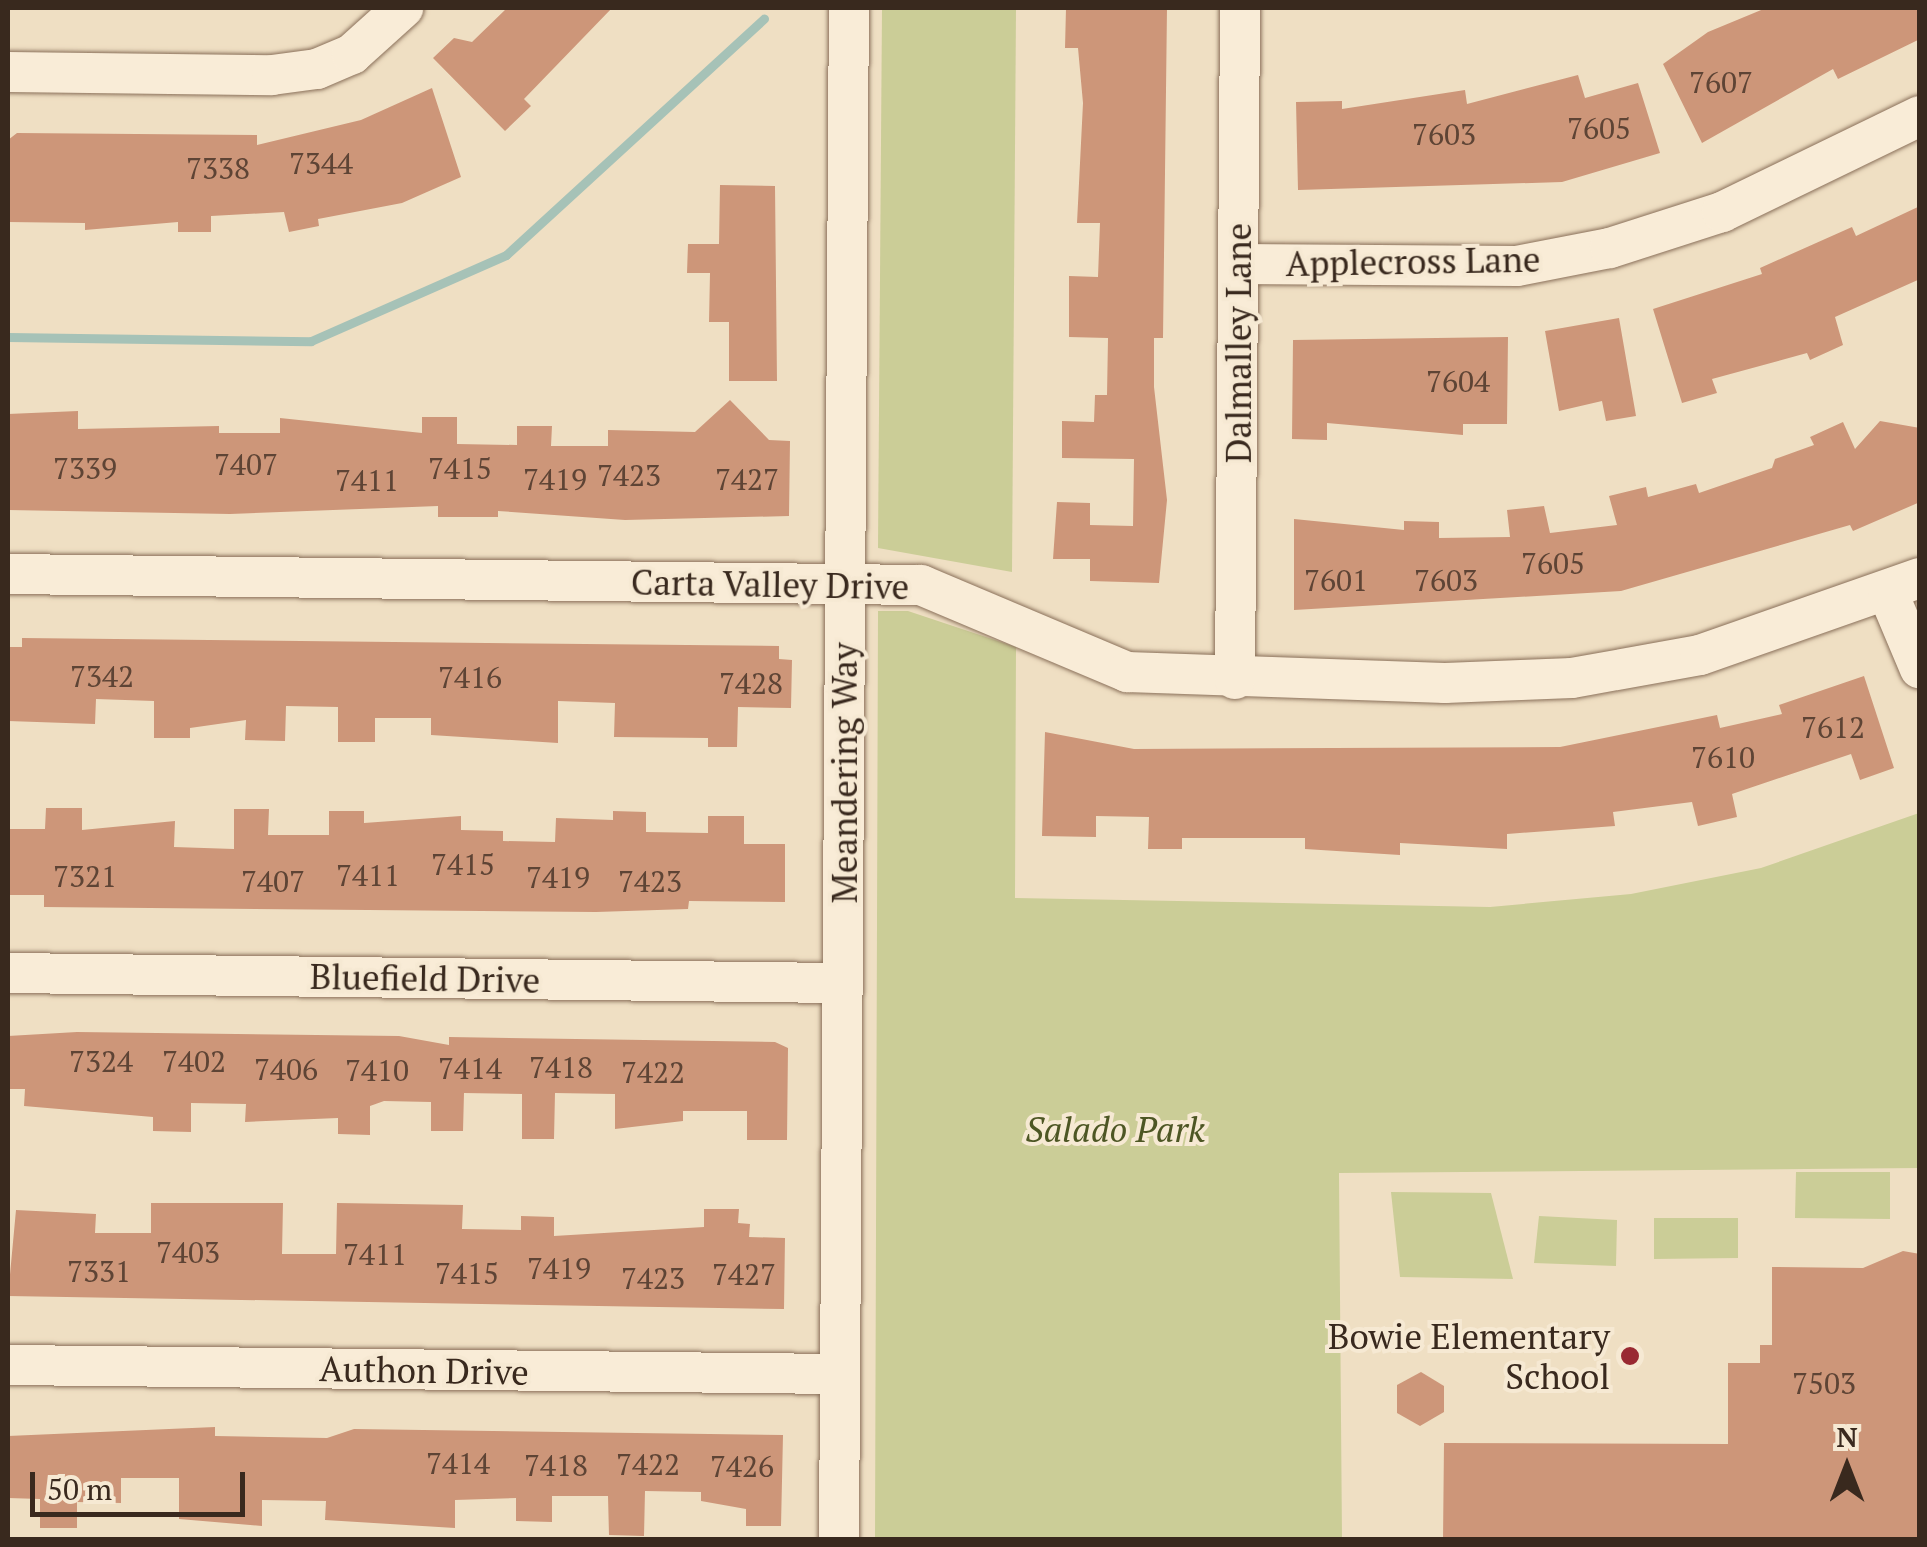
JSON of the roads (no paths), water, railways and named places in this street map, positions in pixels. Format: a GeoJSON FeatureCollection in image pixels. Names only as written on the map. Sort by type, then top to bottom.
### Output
{"type":"FeatureCollection","features":[{"type":"Feature","properties":{"kind":"street"},"geometry":{"type":"LineString","coordinates":[[8,72],[272,76],[318,69],[352,54],[403,8]]}},
{"type":"Feature","properties":{"kind":"street","name":"Meandering Way"},"geometry":{"type":"LineString","coordinates":[[840,1540],[848,8]]}},
{"type":"Feature","properties":{"kind":"street","name":"Dalmalley Lane"},"geometry":{"type":"LineString","coordinates":[[1235,679],[1240,8]]}},
{"type":"Feature","properties":{"kind":"street","name":"Applecross Lane"},"geometry":{"type":"LineString","coordinates":[[1238,264],[1517,266],[1610,248],[1722,212],[1920,116]]}},
{"type":"Feature","properties":{"kind":"street","name":"Carta Valley Drive"},"geometry":{"type":"LineString","coordinates":[[8,574],[922,585],[1126,672],[1235,679],[1572,678],[1700,656],[1904,585]]}},
{"type":"Feature","properties":{"kind":"street"},"geometry":{"type":"LineString","coordinates":[[1904,585],[1920,669]]}},
{"type":"Feature","properties":{"kind":"street","name":"Bluefield Drive"},"geometry":{"type":"LineString","coordinates":[[8,973],[843,984]]}},
{"type":"Feature","properties":{"kind":"street","name":"Authon Drive"},"geometry":{"type":"LineString","coordinates":[[8,1365],[840,1374]]}},
{"type":"Feature","properties":{"kind":"waterway"},"geometry":{"type":"LineString","coordinates":[[8,337],[311,341],[506,255],[764,19]]}},
{"type":"Feature","properties":{"kind":"place","name":"Bowie Elementary School"},"geometry":{"type":"Point","coordinates":[1630,1356]}},
{"type":"Feature","properties":{"kind":"park label","name":"Salado Park"},"geometry":{"type":"Point","coordinates":[1115,1129]}}]}
